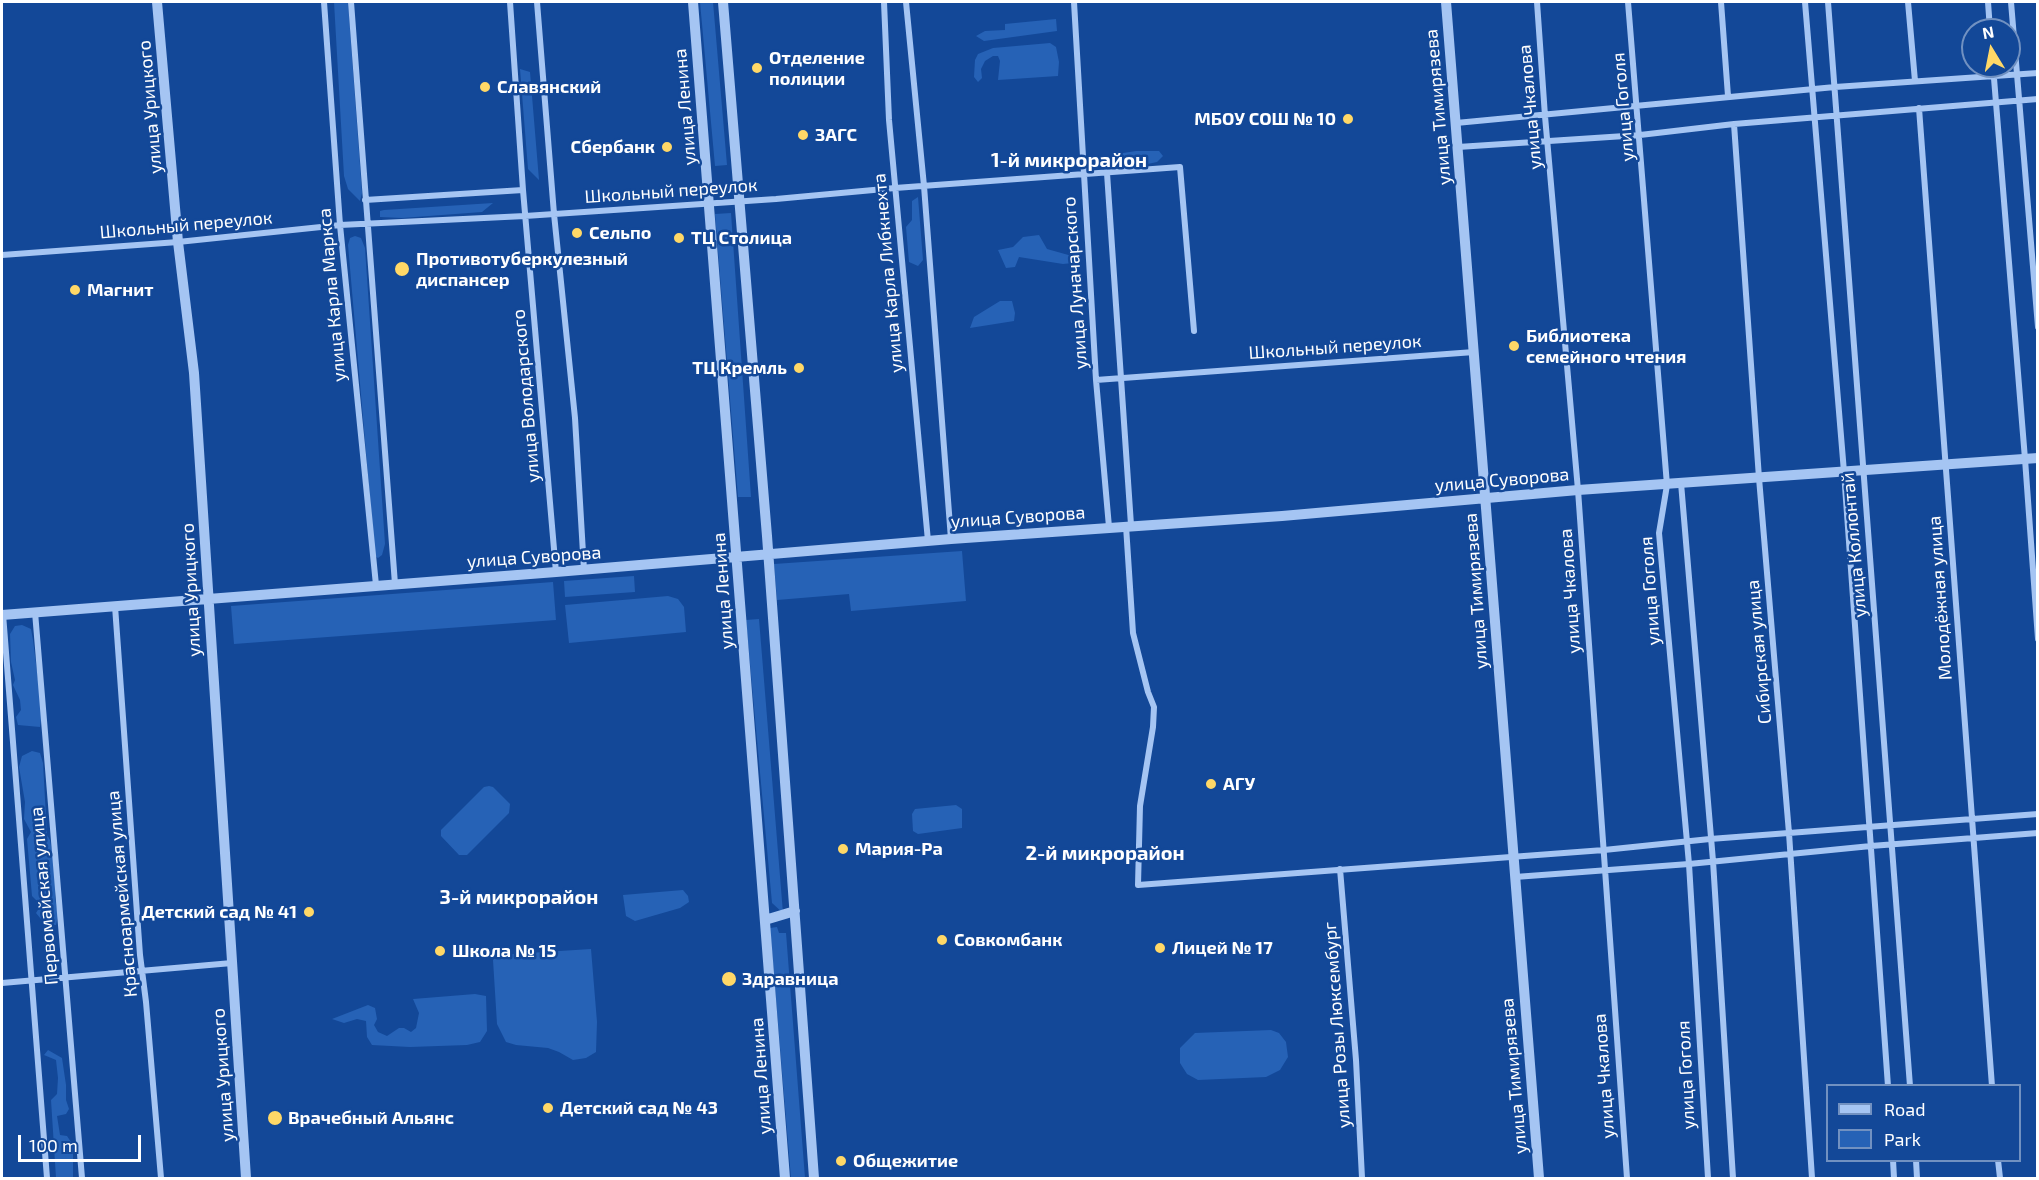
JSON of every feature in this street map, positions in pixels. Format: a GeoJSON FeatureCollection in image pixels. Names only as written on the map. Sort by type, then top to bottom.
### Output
{"type":"FeatureCollection","features":[{"type":"Feature","properties":{"kind":"street","name":"улица Урицкого"},"geometry":{"type":"LineString","coordinates":[[157,2],[178,242],[194,373],[246,1179]]}},
{"type":"Feature","properties":{"kind":"street","name":"улица Карла Маркса"},"geometry":{"type":"LineString","coordinates":[[324,2],[340,225],[375,585]]}},
{"type":"Feature","properties":{"kind":"street"},"geometry":{"type":"LineString","coordinates":[[351,2],[395,584]]}},
{"type":"Feature","properties":{"kind":"street","name":"улица Володарского"},"geometry":{"type":"LineString","coordinates":[[510,2],[525,216],[556,572]]}},
{"type":"Feature","properties":{"kind":"street"},"geometry":{"type":"LineString","coordinates":[[537,2],[554,214],[575,418],[584,570]]}},
{"type":"Feature","properties":{"kind":"street","name":"улица Ленина"},"geometry":{"type":"LineString","coordinates":[[693,2],[785,1179]]}},
{"type":"Feature","properties":{"kind":"street"},"geometry":{"type":"LineString","coordinates":[[723,2],[768,554],[814,1179]]}},
{"type":"Feature","properties":{"kind":"street","name":"улица Карла Либкнехта"},"geometry":{"type":"LineString","coordinates":[[884,2],[889,120],[928,541]]}},
{"type":"Feature","properties":{"kind":"street"},"geometry":{"type":"LineString","coordinates":[[906,2],[924,186],[951,539]]}},
{"type":"Feature","properties":{"kind":"street","name":"улица Луначарского"},"geometry":{"type":"LineString","coordinates":[[1074,2],[1096,380],[1109,527]]}},
{"type":"Feature","properties":{"kind":"street","name":"улица Тимирязева"},"geometry":{"type":"LineString","coordinates":[[1446,2],[1539,1179]]}},
{"type":"Feature","properties":{"kind":"street","name":"улица Чкалова"},"geometry":{"type":"LineString","coordinates":[[1537,2],[1578,490],[1627,1179]]}},
{"type":"Feature","properties":{"kind":"street","name":"улица Гоголя"},"geometry":{"type":"LineString","coordinates":[[1628,2],[1667,485],[1659,533],[1689,864],[1708,1179]]}},
{"type":"Feature","properties":{"kind":"street"},"geometry":{"type":"LineString","coordinates":[[1721,2],[1728,96]]}},
{"type":"Feature","properties":{"kind":"street"},"geometry":{"type":"LineString","coordinates":[[1805,2],[1812,89]]}},
{"type":"Feature","properties":{"kind":"street","name":"улица Коллонтай"},"geometry":{"type":"LineString","coordinates":[[1828,2],[1910,1084]]}},
{"type":"Feature","properties":{"kind":"street"},"geometry":{"type":"LineString","coordinates":[[1908,2],[1915,81]]}},
{"type":"Feature","properties":{"kind":"street"},"geometry":{"type":"LineString","coordinates":[[1988,2],[1989,18]]}},
{"type":"Feature","properties":{"kind":"street"},"geometry":{"type":"LineString","coordinates":[[2011,2],[2012,18]]}},
{"type":"Feature","properties":{"kind":"street"},"geometry":{"type":"LineString","coordinates":[[2021,74],[2037,73]]}},
{"type":"Feature","properties":{"kind":"street"},"geometry":{"type":"LineString","coordinates":[[1456,123],[1545,116],[1728,96],[1962,78]]}},
{"type":"Feature","properties":{"kind":"street"},"geometry":{"type":"LineString","coordinates":[[1993,78],[2025,459],[2037,639]]}},
{"type":"Feature","properties":{"kind":"street"},"geometry":{"type":"LineString","coordinates":[[2017,78],[2037,327]]}},
{"type":"Feature","properties":{"kind":"street","name":"улица Коллонтай"},"geometry":{"type":"LineString","coordinates":[[1812,89],[1844,472],[1888,1084]]}},
{"type":"Feature","properties":{"kind":"street"},"geometry":{"type":"LineString","coordinates":[[1458,147],[1640,135],[1734,124],[2037,99]]}},
{"type":"Feature","properties":{"kind":"street","name":"Молодёжная улица"},"geometry":{"type":"LineString","coordinates":[[1919,108],[1992,1084]]}},
{"type":"Feature","properties":{"kind":"street","name":"Сибирская улица"},"geometry":{"type":"LineString","coordinates":[[1734,124],[1759,478],[1789,833],[1812,1179]]}},
{"type":"Feature","properties":{"kind":"street","name":"Школьный переулок"},"geometry":{"type":"LineString","coordinates":[[2,255],[178,242],[340,225],[525,216],[776,199],[1180,167],[1194,331]]}},
{"type":"Feature","properties":{"kind":"street"},"geometry":{"type":"LineString","coordinates":[[1107,173],[1120,378],[1132,633],[1154,707],[1153,727],[1140,806],[1138,885],[2037,814]]}},
{"type":"Feature","properties":{"kind":"street"},"geometry":{"type":"LineString","coordinates":[[365,200],[523,190]]}},
{"type":"Feature","properties":{"kind":"street","name":"Школьный переулок"},"geometry":{"type":"LineString","coordinates":[[1096,380],[1474,352]]}},
{"type":"Feature","properties":{"kind":"street","name":"улица Суворова"},"geometry":{"type":"LineString","coordinates":[[2,614],[207,600],[951,539],[1282,516],[1578,490],[2037,458]]}},
{"type":"Feature","properties":{"kind":"street"},"geometry":{"type":"LineString","coordinates":[[1680,483],[1713,861],[1733,1179]]}},
{"type":"Feature","properties":{"kind":"street","name":"Красноармейская улица"},"geometry":{"type":"LineString","coordinates":[[115,606],[141,972],[146,1002],[161,1179]]}},
{"type":"Feature","properties":{"kind":"street","name":"Первомайская улица"},"geometry":{"type":"LineString","coordinates":[[35,612],[82,1179]]}},
{"type":"Feature","properties":{"kind":"street","name":"Первомайская улица"},"geometry":{"type":"LineString","coordinates":[[2,614],[47,1179]]}},
{"type":"Feature","properties":{"kind":"street"},"geometry":{"type":"LineString","coordinates":[[1514,878],[2037,833]]}},
{"type":"Feature","properties":{"kind":"street","name":"улица Розы Люксембург"},"geometry":{"type":"LineString","coordinates":[[1340,869],[1356,1060],[1362,1179]]}},
{"type":"Feature","properties":{"kind":"street"},"geometry":{"type":"LineString","coordinates":[[765,920],[795,911]]}},
{"type":"Feature","properties":{"kind":"street"},"geometry":{"type":"LineString","coordinates":[[2,983],[232,963]]}},
{"type":"Feature","properties":{"kind":"street"},"geometry":{"type":"LineString","coordinates":[[1893,1162],[1894,1179]]}},
{"type":"Feature","properties":{"kind":"street"},"geometry":{"type":"LineString","coordinates":[[1916,1162],[1917,1179]]}},
{"type":"Feature","properties":{"kind":"street"},"geometry":{"type":"LineString","coordinates":[[1998,1162],[2000,1179]]}},
{"type":"Feature","properties":{"kind":"green space"},"geometry":{"type":"Polygon","coordinates":[[[334,2],[348,2],[362,193],[360,201],[348,189],[344,176],[334,2]]]}},
{"type":"Feature","properties":{"kind":"green space"},"geometry":{"type":"Polygon","coordinates":[[[700,2],[713,2],[727,165],[715,166],[700,2]]]}},
{"type":"Feature","properties":{"kind":"green space"},"geometry":{"type":"Polygon","coordinates":[[[1056,19],[1057,31],[984,41],[976,36],[985,31],[1005,30],[1005,24],[1056,19]]]}},
{"type":"Feature","properties":{"kind":"green space"},"geometry":{"type":"Polygon","coordinates":[[[1050,43],[1056,47],[1059,62],[1058,76],[998,80],[1000,61],[998,56],[993,56],[985,61],[981,69],[982,78],[978,82],[974,77],[975,60],[978,54],[993,48],[1050,43]]]}},
{"type":"Feature","properties":{"kind":"green space"},"geometry":{"type":"Polygon","coordinates":[[[520,69],[530,72],[539,180],[528,169],[520,69]]]}},
{"type":"Feature","properties":{"kind":"green space"},"geometry":{"type":"Polygon","coordinates":[[[1136,151],[1159,151],[1163,156],[1157,162],[1143,165],[1111,164],[1111,157],[1136,151]]]}},
{"type":"Feature","properties":{"kind":"green space"},"geometry":{"type":"Polygon","coordinates":[[[918,197],[923,260],[918,266],[909,262],[906,227],[912,220],[912,201],[918,197]]]}},
{"type":"Feature","properties":{"kind":"green space"},"geometry":{"type":"Polygon","coordinates":[[[493,203],[482,212],[402,218],[380,217],[380,211],[384,210],[493,203]]]}},
{"type":"Feature","properties":{"kind":"green space"},"geometry":{"type":"Polygon","coordinates":[[[731,213],[751,497],[738,497],[715,214],[731,213]]]}},
{"type":"Feature","properties":{"kind":"green space"},"geometry":{"type":"Polygon","coordinates":[[[1039,235],[1047,249],[1072,256],[1072,263],[1063,264],[1019,257],[1015,267],[1006,268],[998,250],[1013,247],[1023,237],[1039,235]]]}},
{"type":"Feature","properties":{"kind":"green space"},"geometry":{"type":"Polygon","coordinates":[[[355,236],[361,238],[365,248],[385,544],[382,555],[378,558],[375,556],[348,245],[350,238],[355,236]]]}},
{"type":"Feature","properties":{"kind":"green space"},"geometry":{"type":"Polygon","coordinates":[[[1000,301],[1012,301],[1014,321],[970,328],[974,317],[1000,301]]]}},
{"type":"Feature","properties":{"kind":"green space"},"geometry":{"type":"Polygon","coordinates":[[[962,551],[966,601],[851,611],[849,594],[777,600],[774,564],[962,551]]]}},
{"type":"Feature","properties":{"kind":"green space"},"geometry":{"type":"Polygon","coordinates":[[[634,576],[635,592],[565,597],[564,581],[634,576]]]}},
{"type":"Feature","properties":{"kind":"green space"},"geometry":{"type":"Polygon","coordinates":[[[553,582],[556,620],[234,644],[231,606],[553,582]]]}},
{"type":"Feature","properties":{"kind":"green space"},"geometry":{"type":"Polygon","coordinates":[[[668,596],[678,599],[684,607],[686,632],[569,643],[565,605],[668,596]]]}},
{"type":"Feature","properties":{"kind":"green space"},"geometry":{"type":"Polygon","coordinates":[[[759,619],[783,913],[772,903],[746,620],[759,619]]]}},
{"type":"Feature","properties":{"kind":"green space"},"geometry":{"type":"Polygon","coordinates":[[[22,625],[31,629],[33,640],[42,711],[40,727],[18,725],[16,717],[21,710],[20,700],[13,685],[15,680],[11,662],[10,634],[15,626],[22,625]]]}},
{"type":"Feature","properties":{"kind":"green space"},"geometry":{"type":"Polygon","coordinates":[[[32,751],[40,753],[43,763],[47,835],[50,840],[56,875],[55,898],[58,916],[56,925],[45,924],[36,913],[41,905],[32,896],[27,839],[31,832],[24,819],[25,802],[19,767],[22,756],[32,751]]]}},
{"type":"Feature","properties":{"kind":"green space"},"geometry":{"type":"Polygon","coordinates":[[[484,787],[493,787],[510,804],[509,813],[467,855],[459,855],[441,836],[441,830],[484,787]]]}},
{"type":"Feature","properties":{"kind":"green space"},"geometry":{"type":"Polygon","coordinates":[[[956,805],[962,809],[962,828],[918,834],[913,831],[912,814],[915,809],[956,805]]]}},
{"type":"Feature","properties":{"kind":"green space"},"geometry":{"type":"Polygon","coordinates":[[[683,890],[689,902],[680,908],[635,921],[626,916],[623,895],[683,890]]]}},
{"type":"Feature","properties":{"kind":"green space"},"geometry":{"type":"Polygon","coordinates":[[[777,927],[779,933],[786,933],[805,1178],[791,1178],[770,928],[777,927]]]}},
{"type":"Feature","properties":{"kind":"green space"},"geometry":{"type":"Polygon","coordinates":[[[591,949],[597,1022],[596,1052],[586,1058],[573,1060],[548,1048],[506,1042],[497,1024],[493,960],[497,955],[591,949]]]}},
{"type":"Feature","properties":{"kind":"green space"},"geometry":{"type":"Polygon","coordinates":[[[475,994],[486,996],[487,1031],[480,1042],[467,1045],[410,1047],[372,1045],[367,1037],[366,1021],[357,1019],[344,1023],[332,1019],[368,1005],[375,1008],[377,1019],[374,1025],[378,1032],[387,1036],[399,1028],[404,1028],[411,1032],[416,1028],[419,1013],[413,999],[475,994]]]}},
{"type":"Feature","properties":{"kind":"green space"},"geometry":{"type":"Polygon","coordinates":[[[1271,1030],[1279,1033],[1286,1042],[1288,1057],[1280,1070],[1266,1077],[1198,1080],[1187,1074],[1180,1063],[1180,1048],[1195,1033],[1271,1030]]]}},
{"type":"Feature","properties":{"kind":"green space"},"geometry":{"type":"Polygon","coordinates":[[[48,1050],[62,1058],[69,1109],[66,1114],[57,1116],[60,1135],[67,1136],[73,1145],[73,1178],[56,1178],[51,1100],[57,1094],[58,1078],[56,1060],[44,1055],[48,1050]]]}},
{"type":"Feature","properties":{"kind":"place","name":"Отделение полиции"},"geometry":{"type":"Point","coordinates":[757,68]}},
{"type":"Feature","properties":{"kind":"place","name":"Славянский"},"geometry":{"type":"Point","coordinates":[485,87]}},
{"type":"Feature","properties":{"kind":"place","name":"МБОУ СОШ № 10"},"geometry":{"type":"Point","coordinates":[1348,119]}},
{"type":"Feature","properties":{"kind":"place","name":"ЗАГС"},"geometry":{"type":"Point","coordinates":[803,135]}},
{"type":"Feature","properties":{"kind":"place","name":"Сбербанк"},"geometry":{"type":"Point","coordinates":[667,147]}},
{"type":"Feature","properties":{"kind":"place","name":"Сельпо"},"geometry":{"type":"Point","coordinates":[577,233]}},
{"type":"Feature","properties":{"kind":"place","name":"ТЦ Столица"},"geometry":{"type":"Point","coordinates":[679,238]}},
{"type":"Feature","properties":{"kind":"place","name":"Противотуберкулезный диспансер"},"geometry":{"type":"Point","coordinates":[402,269]}},
{"type":"Feature","properties":{"kind":"place","name":"Магнит"},"geometry":{"type":"Point","coordinates":[75,290]}},
{"type":"Feature","properties":{"kind":"place","name":"Библиотека семейного чтения"},"geometry":{"type":"Point","coordinates":[1514,346]}},
{"type":"Feature","properties":{"kind":"place","name":"ТЦ Кремль"},"geometry":{"type":"Point","coordinates":[799,368]}},
{"type":"Feature","properties":{"kind":"place","name":"АГУ"},"geometry":{"type":"Point","coordinates":[1211,784]}},
{"type":"Feature","properties":{"kind":"place","name":"Мария-Ра"},"geometry":{"type":"Point","coordinates":[843,849]}},
{"type":"Feature","properties":{"kind":"place","name":"Детский сад № 41"},"geometry":{"type":"Point","coordinates":[309,912]}},
{"type":"Feature","properties":{"kind":"place","name":"Совкомбанк"},"geometry":{"type":"Point","coordinates":[942,940]}},
{"type":"Feature","properties":{"kind":"place","name":"Лицей № 17"},"geometry":{"type":"Point","coordinates":[1160,948]}},
{"type":"Feature","properties":{"kind":"place","name":"Школа № 15"},"geometry":{"type":"Point","coordinates":[440,951]}},
{"type":"Feature","properties":{"kind":"place","name":"Здравница"},"geometry":{"type":"Point","coordinates":[729,979]}},
{"type":"Feature","properties":{"kind":"place","name":"Детский сад № 43"},"geometry":{"type":"Point","coordinates":[548,1108]}},
{"type":"Feature","properties":{"kind":"place","name":"Врачебный Альянс"},"geometry":{"type":"Point","coordinates":[275,1118]}},
{"type":"Feature","properties":{"kind":"place","name":"Общежитие"},"geometry":{"type":"Point","coordinates":[841,1161]}},
{"type":"Feature","properties":{"kind":"district","name":"1-й микрорайон"},"geometry":{"type":"Point","coordinates":[1069,160]}},
{"type":"Feature","properties":{"kind":"district","name":"2-й микрорайон"},"geometry":{"type":"Point","coordinates":[1105,853]}},
{"type":"Feature","properties":{"kind":"district","name":"3-й микрорайон"},"geometry":{"type":"Point","coordinates":[519,897]}}]}
